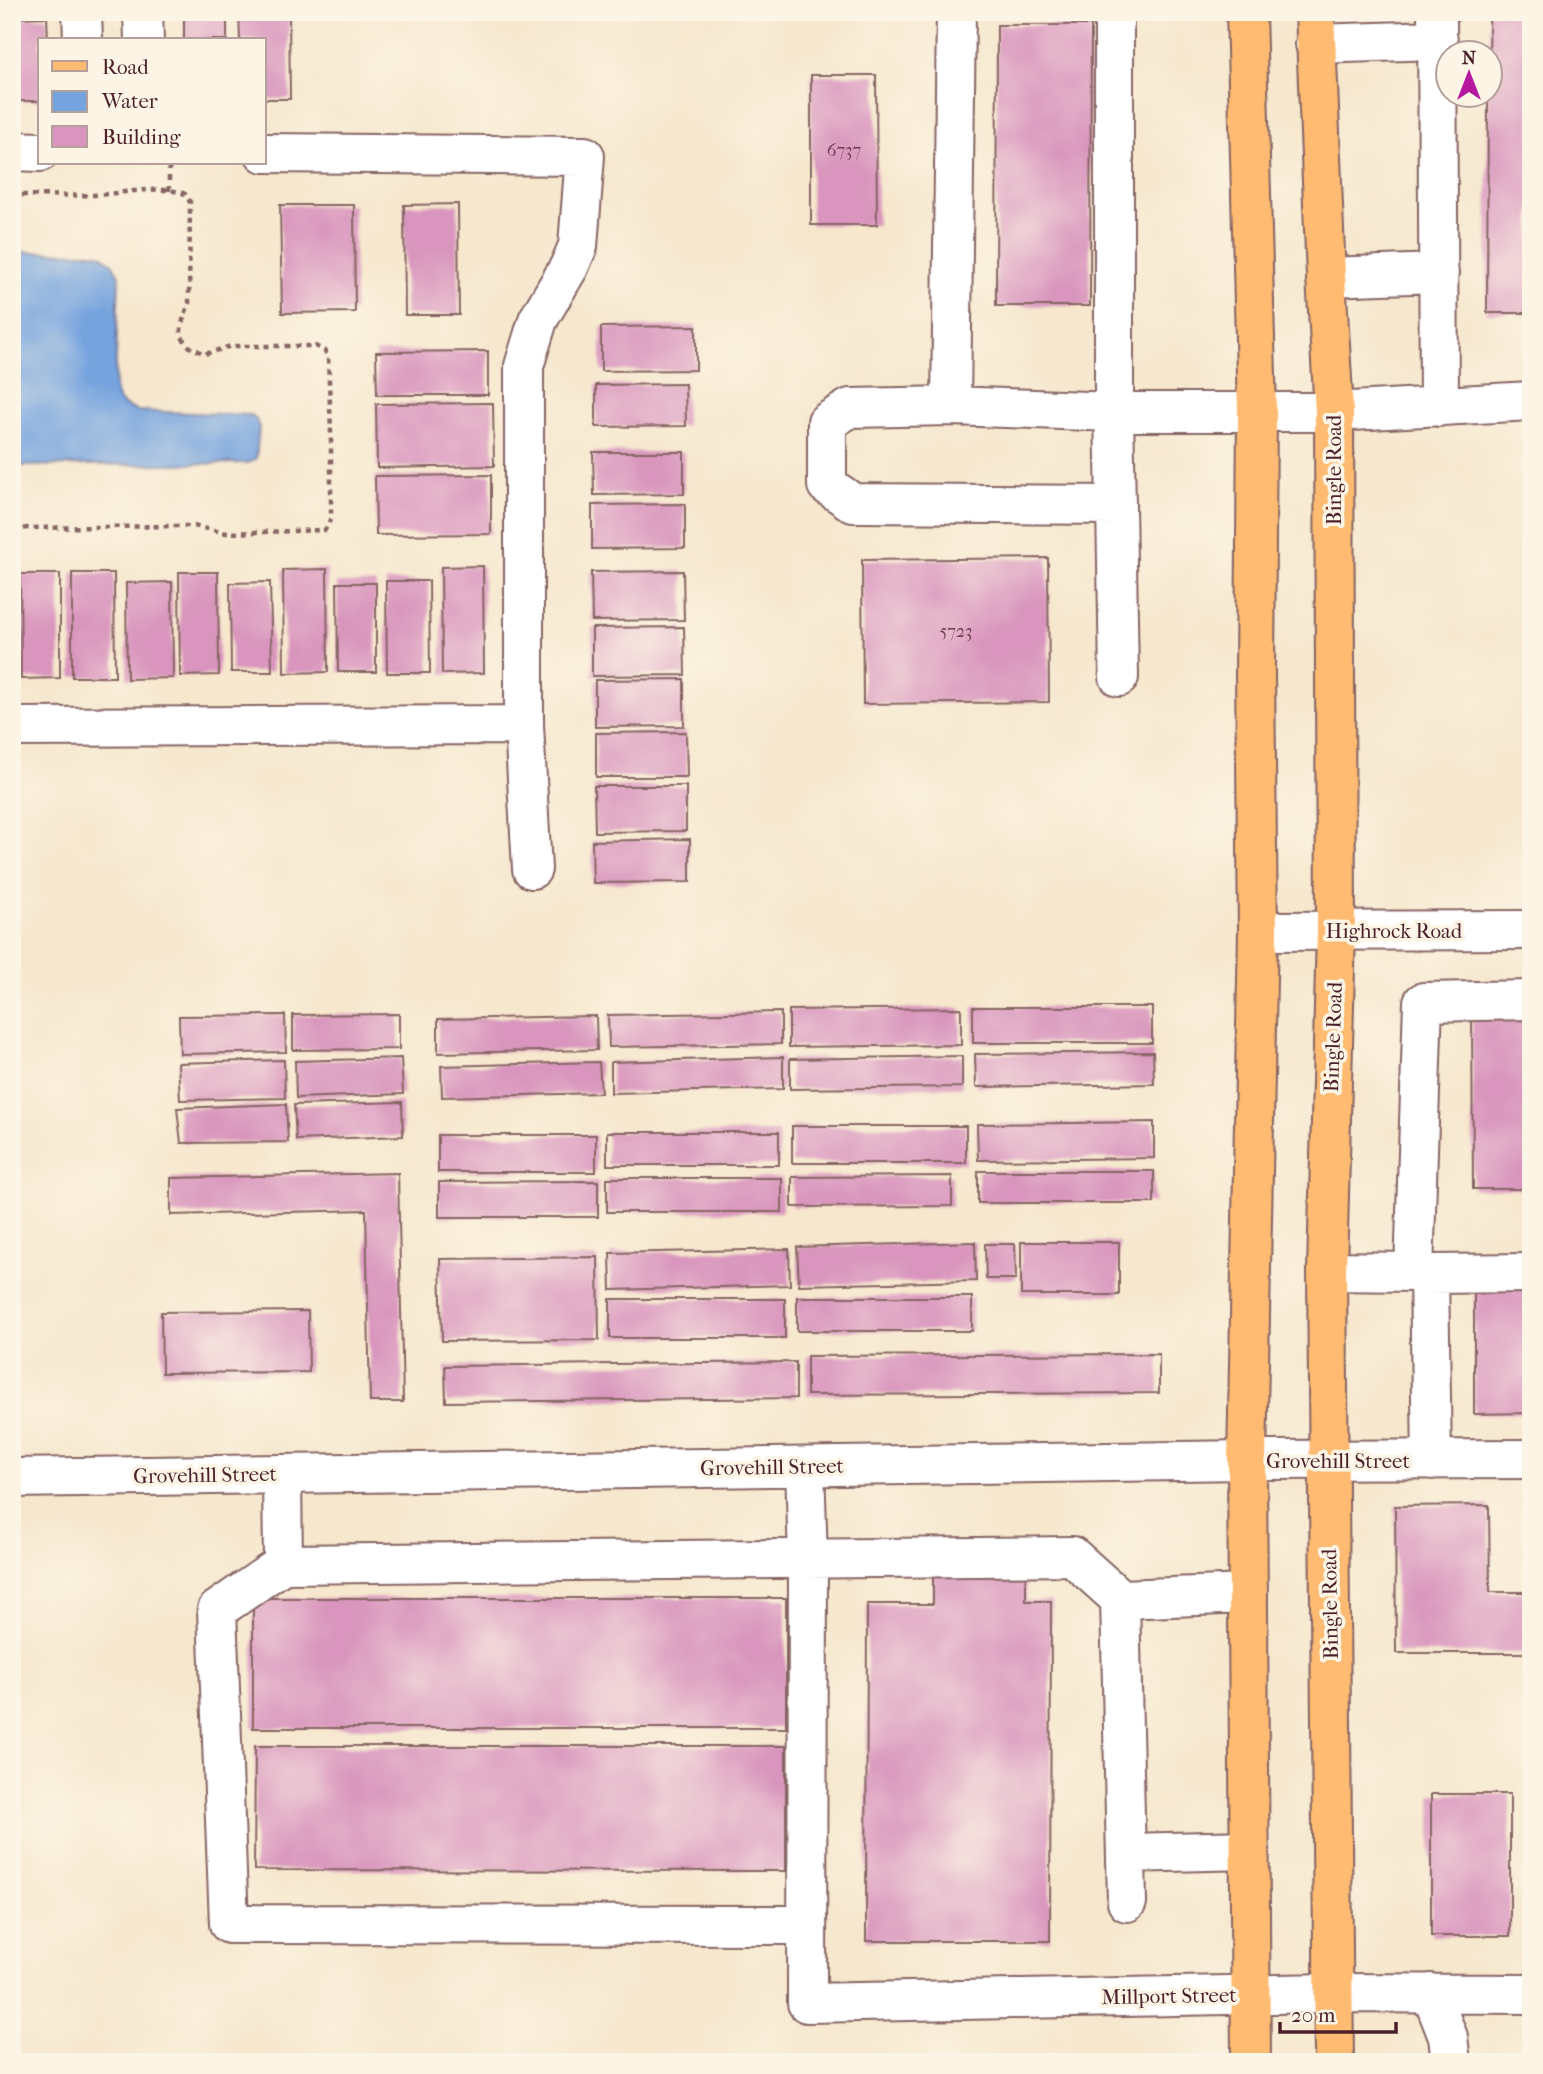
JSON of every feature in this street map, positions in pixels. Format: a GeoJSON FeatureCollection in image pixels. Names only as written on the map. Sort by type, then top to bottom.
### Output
{"type":"FeatureCollection","features":[{"type":"Feature","properties":{"kind":"main road"},"geometry":{"type":"LineString","coordinates":[[1246,12],[1257,412],[1255,674],[1258,931],[1247,1460],[1251,2062]]}},
{"type":"Feature","properties":{"kind":"main road","name":"Bingle Road"},"geometry":{"type":"LineString","coordinates":[[1315,28],[1325,277],[1334,412],[1336,931],[1327,1271],[1334,2062]]}},
{"type":"Feature","properties":{"kind":"street"},"geometry":{"type":"LineString","coordinates":[[82,12],[83,38]]}},
{"type":"Feature","properties":{"kind":"street"},"geometry":{"type":"LineString","coordinates":[[143,12],[144,38]]}},
{"type":"Feature","properties":{"kind":"street"},"geometry":{"type":"LineString","coordinates":[[951,406],[956,12]]}},
{"type":"Feature","properties":{"kind":"street"},"geometry":{"type":"LineString","coordinates":[[1114,12],[1114,412],[1119,677]]}},
{"type":"Feature","properties":{"kind":"street"},"geometry":{"type":"LineString","coordinates":[[1315,28],[1438,26],[1439,408]]}},
{"type":"Feature","properties":{"kind":"street"},"geometry":{"type":"LineString","coordinates":[[12,152],[38,152]]}},
{"type":"Feature","properties":{"kind":"street"},"geometry":{"type":"LineString","coordinates":[[266,153],[585,156],[578,246],[538,320],[524,366],[524,725],[532,869]]}},
{"type":"Feature","properties":{"kind":"street"},"geometry":{"type":"LineString","coordinates":[[1325,277],[1439,273]]}},
{"type":"Feature","properties":{"kind":"street"},"geometry":{"type":"LineString","coordinates":[[1116,505],[853,503],[827,485],[827,422],[850,408],[951,406],[1114,412],[1334,412],[1531,401]]}},
{"type":"Feature","properties":{"kind":"street"},"geometry":{"type":"LineString","coordinates":[[12,727],[524,725]]}},
{"type":"Feature","properties":{"kind":"street","name":"Highrock Road"},"geometry":{"type":"LineString","coordinates":[[1258,931],[1531,930]]}},
{"type":"Feature","properties":{"kind":"street"},"geometry":{"type":"LineString","coordinates":[[1432,1460],[1421,1273],[1423,1002],[1531,1000]]}},
{"type":"Feature","properties":{"kind":"street"},"geometry":{"type":"LineString","coordinates":[[1327,1271],[1531,1273]]}},
{"type":"Feature","properties":{"kind":"street","name":"Grovehill Street"},"geometry":{"type":"LineString","coordinates":[[12,1478],[1247,1460],[1328,1462],[1531,1459]]}},
{"type":"Feature","properties":{"kind":"street"},"geometry":{"type":"LineString","coordinates":[[805,1467],[808,1559],[807,1926],[229,1924],[217,1610],[283,1564],[808,1559],[1072,1556],[1120,1599],[1248,1594]]}},
{"type":"Feature","properties":{"kind":"street"},"geometry":{"type":"LineString","coordinates":[[282,1475],[283,1564]]}},
{"type":"Feature","properties":{"kind":"street"},"geometry":{"type":"LineString","coordinates":[[1120,1599],[1127,1902]]}},
{"type":"Feature","properties":{"kind":"street"},"geometry":{"type":"LineString","coordinates":[[1126,1853],[1250,1850]]}},
{"type":"Feature","properties":{"kind":"street","name":"Millport Street"},"geometry":{"type":"LineString","coordinates":[[807,1926],[807,2003],[1251,1994],[1531,1994]]}},
{"type":"Feature","properties":{"kind":"street"},"geometry":{"type":"LineString","coordinates":[[1432,1993],[1448,2037],[1451,2062]]}},
{"type":"Feature","properties":{"kind":"path"},"geometry":{"type":"LineString","coordinates":[[169,164],[169,191]]}},
{"type":"Feature","properties":{"kind":"path"},"geometry":{"type":"LineString","coordinates":[[12,195],[96,195],[127,191],[169,191],[185,194],[190,202],[189,303],[180,331],[183,341],[195,351],[205,354],[231,346],[315,346],[322,349],[327,354],[331,430],[330,524],[325,530],[227,533],[188,526],[27,528],[12,531]]}},
{"type":"Feature","properties":{"kind":"water"},"geometry":{"type":"Polygon","coordinates":[[[12,252],[102,255],[113,265],[119,276],[115,386],[119,400],[125,406],[138,411],[250,415],[255,418],[259,427],[256,459],[248,463],[12,466],[12,252]]]}},
{"type":"Feature","properties":{"kind":"building"},"geometry":{"type":"Polygon","coordinates":[[[184,12],[227,12],[227,38],[184,38],[184,12]]]}},
{"type":"Feature","properties":{"kind":"building"},"geometry":{"type":"Polygon","coordinates":[[[239,12],[289,12],[290,99],[266,99],[266,38],[240,38],[239,12]]]}},
{"type":"Feature","properties":{"kind":"building"},"geometry":{"type":"Polygon","coordinates":[[[1489,12],[1531,12],[1531,313],[1487,313],[1488,108],[1504,108],[1504,38],[1489,38],[1489,12]]]}},
{"type":"Feature","properties":{"kind":"building"},"geometry":{"type":"Polygon","coordinates":[[[47,17],[48,38],[38,38],[38,101],[12,101],[12,18],[47,17]]]}},
{"type":"Feature","properties":{"kind":"building"},"geometry":{"type":"Polygon","coordinates":[[[997,25],[1091,25],[1090,306],[996,306],[997,25]]]}},
{"type":"Feature","properties":{"kind":"building"},"geometry":{"type":"Polygon","coordinates":[[[811,75],[876,75],[877,225],[811,225],[811,75]]]}},
{"type":"Feature","properties":{"kind":"building"},"geometry":{"type":"Polygon","coordinates":[[[458,204],[459,315],[405,315],[404,205],[458,204]]]}},
{"type":"Feature","properties":{"kind":"building"},"geometry":{"type":"Polygon","coordinates":[[[280,205],[354,205],[355,312],[282,313],[280,205]]]}},
{"type":"Feature","properties":{"kind":"building"},"geometry":{"type":"Polygon","coordinates":[[[696,326],[696,370],[601,371],[601,327],[696,326]]]}},
{"type":"Feature","properties":{"kind":"building"},"geometry":{"type":"Polygon","coordinates":[[[488,351],[488,395],[377,395],[376,352],[488,351]]]}},
{"type":"Feature","properties":{"kind":"building"},"geometry":{"type":"Polygon","coordinates":[[[685,384],[686,426],[596,427],[596,385],[685,384]]]}},
{"type":"Feature","properties":{"kind":"building"},"geometry":{"type":"Polygon","coordinates":[[[493,403],[494,466],[377,468],[376,404],[493,403]]]}},
{"type":"Feature","properties":{"kind":"building"},"geometry":{"type":"Polygon","coordinates":[[[593,452],[684,452],[684,494],[594,495],[593,452]]]}},
{"type":"Feature","properties":{"kind":"building"},"geometry":{"type":"Polygon","coordinates":[[[491,475],[491,534],[376,535],[375,476],[491,475]]]}},
{"type":"Feature","properties":{"kind":"building"},"geometry":{"type":"Polygon","coordinates":[[[685,504],[685,548],[592,549],[592,505],[685,504]]]}},
{"type":"Feature","properties":{"kind":"building"},"geometry":{"type":"Polygon","coordinates":[[[1048,558],[1049,702],[863,704],[862,560],[1048,558]]]}},
{"type":"Feature","properties":{"kind":"building"},"geometry":{"type":"Polygon","coordinates":[[[483,566],[484,673],[442,674],[441,567],[483,566]]]}},
{"type":"Feature","properties":{"kind":"building"},"geometry":{"type":"Polygon","coordinates":[[[327,569],[328,672],[284,673],[283,570],[327,569]]]}},
{"type":"Feature","properties":{"kind":"building"},"geometry":{"type":"Polygon","coordinates":[[[683,571],[684,620],[592,621],[591,572],[683,571]]]}},
{"type":"Feature","properties":{"kind":"building"},"geometry":{"type":"Polygon","coordinates":[[[179,572],[218,572],[219,675],[180,676],[179,572]]]}},
{"type":"Feature","properties":{"kind":"building"},"geometry":{"type":"Polygon","coordinates":[[[72,573],[114,573],[115,677],[72,677],[72,573]]]}},
{"type":"Feature","properties":{"kind":"building"},"geometry":{"type":"Polygon","coordinates":[[[20,574],[60,574],[60,678],[21,679],[20,574]]]}},
{"type":"Feature","properties":{"kind":"building"},"geometry":{"type":"Polygon","coordinates":[[[386,581],[429,581],[430,673],[387,673],[386,581]]]}},
{"type":"Feature","properties":{"kind":"building"},"geometry":{"type":"Polygon","coordinates":[[[172,582],[173,678],[127,679],[126,583],[172,582]]]}},
{"type":"Feature","properties":{"kind":"building"},"geometry":{"type":"Polygon","coordinates":[[[270,582],[272,672],[231,672],[230,583],[270,582]]]}},
{"type":"Feature","properties":{"kind":"building"},"geometry":{"type":"Polygon","coordinates":[[[337,583],[376,583],[376,672],[338,672],[337,583]]]}},
{"type":"Feature","properties":{"kind":"building"},"geometry":{"type":"Polygon","coordinates":[[[684,627],[685,675],[592,676],[592,628],[684,627]]]}},
{"type":"Feature","properties":{"kind":"building"},"geometry":{"type":"Polygon","coordinates":[[[684,679],[684,726],[595,727],[595,680],[684,679]]]}},
{"type":"Feature","properties":{"kind":"building"},"geometry":{"type":"Polygon","coordinates":[[[686,732],[687,777],[596,777],[596,733],[686,732]]]}},
{"type":"Feature","properties":{"kind":"building"},"geometry":{"type":"Polygon","coordinates":[[[594,786],[686,786],[686,831],[595,832],[594,786]]]}},
{"type":"Feature","properties":{"kind":"building"},"geometry":{"type":"Polygon","coordinates":[[[690,839],[690,882],[593,883],[592,841],[690,839]]]}},
{"type":"Feature","properties":{"kind":"building"},"geometry":{"type":"Polygon","coordinates":[[[973,1007],[1152,1007],[1152,1043],[973,1043],[973,1007]]]}},
{"type":"Feature","properties":{"kind":"building"},"geometry":{"type":"Polygon","coordinates":[[[961,1008],[961,1045],[789,1047],[789,1010],[961,1008]]]}},
{"type":"Feature","properties":{"kind":"building"},"geometry":{"type":"Polygon","coordinates":[[[781,1012],[781,1044],[609,1047],[608,1015],[781,1012]]]}},
{"type":"Feature","properties":{"kind":"building"},"geometry":{"type":"Polygon","coordinates":[[[1472,1012],[1531,1012],[1531,1189],[1473,1189],[1472,1012]]]}},
{"type":"Feature","properties":{"kind":"building"},"geometry":{"type":"Polygon","coordinates":[[[399,1014],[399,1049],[293,1050],[293,1015],[399,1014]]]}},
{"type":"Feature","properties":{"kind":"building"},"geometry":{"type":"Polygon","coordinates":[[[285,1015],[286,1052],[180,1054],[179,1016],[285,1015]]]}},
{"type":"Feature","properties":{"kind":"building"},"geometry":{"type":"Polygon","coordinates":[[[596,1016],[597,1050],[438,1053],[438,1019],[596,1016]]]}},
{"type":"Feature","properties":{"kind":"building"},"geometry":{"type":"Polygon","coordinates":[[[1153,1052],[1154,1084],[976,1087],[975,1054],[1153,1052]]]}},
{"type":"Feature","properties":{"kind":"building"},"geometry":{"type":"Polygon","coordinates":[[[962,1056],[962,1087],[790,1089],[790,1059],[962,1056]]]}},
{"type":"Feature","properties":{"kind":"building"},"geometry":{"type":"Polygon","coordinates":[[[783,1057],[783,1089],[611,1093],[611,1062],[783,1057]]]}},
{"type":"Feature","properties":{"kind":"building"},"geometry":{"type":"Polygon","coordinates":[[[401,1058],[403,1094],[296,1098],[295,1061],[401,1058]]]}},
{"type":"Feature","properties":{"kind":"building"},"geometry":{"type":"Polygon","coordinates":[[[284,1060],[285,1098],[180,1100],[178,1063],[284,1060]]]}},
{"type":"Feature","properties":{"kind":"building"},"geometry":{"type":"Polygon","coordinates":[[[599,1062],[601,1093],[442,1097],[441,1066],[599,1062]]]}},
{"type":"Feature","properties":{"kind":"building"},"geometry":{"type":"Polygon","coordinates":[[[402,1102],[403,1136],[296,1140],[294,1105],[402,1102]]]}},
{"type":"Feature","properties":{"kind":"building"},"geometry":{"type":"Polygon","coordinates":[[[286,1104],[288,1142],[181,1143],[177,1108],[286,1104]]]}},
{"type":"Feature","properties":{"kind":"building"},"geometry":{"type":"Polygon","coordinates":[[[1154,1122],[1154,1158],[978,1160],[977,1124],[1154,1122]]]}},
{"type":"Feature","properties":{"kind":"building"},"geometry":{"type":"Polygon","coordinates":[[[792,1126],[966,1126],[966,1163],[792,1163],[792,1126]]]}},
{"type":"Feature","properties":{"kind":"building"},"geometry":{"type":"Polygon","coordinates":[[[607,1132],[779,1132],[779,1165],[607,1165],[607,1132]]]}},
{"type":"Feature","properties":{"kind":"building"},"geometry":{"type":"Polygon","coordinates":[[[438,1135],[596,1135],[596,1172],[438,1172],[438,1135]]]}},
{"type":"Feature","properties":{"kind":"building"},"geometry":{"type":"Polygon","coordinates":[[[978,1171],[1154,1171],[1154,1203],[978,1203],[978,1171]]]}},
{"type":"Feature","properties":{"kind":"building"},"geometry":{"type":"Polygon","coordinates":[[[398,1173],[403,1402],[370,1402],[366,1210],[171,1215],[171,1178],[398,1173]]]}},
{"type":"Feature","properties":{"kind":"building"},"geometry":{"type":"Polygon","coordinates":[[[952,1176],[952,1206],[792,1207],[792,1177],[952,1176]]]}},
{"type":"Feature","properties":{"kind":"building"},"geometry":{"type":"Polygon","coordinates":[[[607,1178],[782,1178],[782,1212],[607,1212],[607,1178]]]}},
{"type":"Feature","properties":{"kind":"building"},"geometry":{"type":"Polygon","coordinates":[[[598,1181],[598,1217],[439,1217],[439,1182],[598,1181]]]}},
{"type":"Feature","properties":{"kind":"building"},"geometry":{"type":"Polygon","coordinates":[[[975,1242],[976,1281],[799,1285],[797,1247],[975,1242]]]}},
{"type":"Feature","properties":{"kind":"building"},"geometry":{"type":"Polygon","coordinates":[[[1021,1242],[1119,1242],[1119,1295],[1021,1295],[1021,1242]]]}},
{"type":"Feature","properties":{"kind":"building"},"geometry":{"type":"Polygon","coordinates":[[[985,1244],[1015,1244],[1016,1279],[986,1279],[985,1244]]]}},
{"type":"Feature","properties":{"kind":"building"},"geometry":{"type":"Polygon","coordinates":[[[789,1249],[790,1285],[611,1290],[610,1253],[789,1249]]]}},
{"type":"Feature","properties":{"kind":"building"},"geometry":{"type":"Polygon","coordinates":[[[598,1257],[599,1340],[442,1341],[440,1259],[598,1257]]]}},
{"type":"Feature","properties":{"kind":"building"},"geometry":{"type":"Polygon","coordinates":[[[1474,1288],[1531,1288],[1531,1413],[1474,1414],[1474,1288]]]}},
{"type":"Feature","properties":{"kind":"building"},"geometry":{"type":"Polygon","coordinates":[[[797,1297],[972,1297],[972,1331],[797,1331],[797,1297]]]}},
{"type":"Feature","properties":{"kind":"building"},"geometry":{"type":"Polygon","coordinates":[[[610,1299],[785,1299],[785,1338],[610,1338],[610,1299]]]}},
{"type":"Feature","properties":{"kind":"building"},"geometry":{"type":"Polygon","coordinates":[[[308,1311],[309,1372],[162,1373],[161,1312],[308,1311]]]}},
{"type":"Feature","properties":{"kind":"building"},"geometry":{"type":"Polygon","coordinates":[[[1159,1354],[1159,1393],[807,1395],[807,1356],[1159,1354]]]}},
{"type":"Feature","properties":{"kind":"building"},"geometry":{"type":"Polygon","coordinates":[[[796,1362],[796,1398],[446,1402],[445,1366],[796,1362]]]}},
{"type":"Feature","properties":{"kind":"building"},"geometry":{"type":"Polygon","coordinates":[[[1489,1505],[1490,1592],[1531,1592],[1531,1653],[1396,1653],[1395,1506],[1489,1505]]]}},
{"type":"Feature","properties":{"kind":"building"},"geometry":{"type":"Polygon","coordinates":[[[933,1560],[1026,1561],[1026,1601],[1051,1601],[1050,1941],[866,1941],[867,1604],[933,1604],[933,1560]]]}},
{"type":"Feature","properties":{"kind":"building"},"geometry":{"type":"Polygon","coordinates":[[[253,1598],[786,1598],[786,1728],[253,1728],[253,1598]]]}},
{"type":"Feature","properties":{"kind":"building"},"geometry":{"type":"Polygon","coordinates":[[[255,1746],[786,1746],[786,1871],[254,1870],[255,1746]]]}},
{"type":"Feature","properties":{"kind":"building"},"geometry":{"type":"Polygon","coordinates":[[[1431,1794],[1510,1794],[1510,1936],[1431,1936],[1431,1794]]]}}]}
